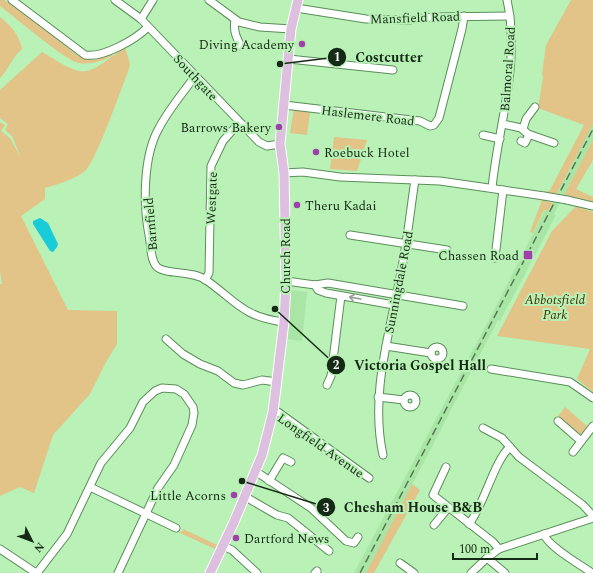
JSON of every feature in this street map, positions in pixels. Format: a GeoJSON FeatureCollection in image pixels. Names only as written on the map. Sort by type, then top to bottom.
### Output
{"type":"FeatureCollection","features":[{"type":"Feature","properties":{"kind":"main road","name":"Church Road"},"geometry":{"type":"LineString","coordinates":[[210,573],[262,455],[273,412],[284,322],[286,281],[284,173],[280,144],[291,29],[297,4]]}},
{"type":"Feature","properties":{"kind":"street"},"geometry":{"type":"LineString","coordinates":[[12,0],[85,55],[93,57],[131,40],[148,27]]}},
{"type":"Feature","properties":{"kind":"street","name":"Southgate"},"geometry":{"type":"LineString","coordinates":[[115,0],[141,19],[239,123],[262,144],[267,146],[280,144]]}},
{"type":"Feature","properties":{"kind":"street"},"geometry":{"type":"LineString","coordinates":[[141,19],[154,0]]}},
{"type":"Feature","properties":{"kind":"street"},"geometry":{"type":"LineString","coordinates":[[209,0],[235,20],[260,27],[291,29]]}},
{"type":"Feature","properties":{"kind":"street","name":"Balmoral Road"},"geometry":{"type":"LineString","coordinates":[[492,188],[503,124],[511,49],[509,0]]}},
{"type":"Feature","properties":{"kind":"street","name":"Mansfield Road"},"geometry":{"type":"LineString","coordinates":[[297,4],[366,19],[409,20],[464,16],[510,16]]}},
{"type":"Feature","properties":{"kind":"street","name":"Haslemere Road"},"geometry":{"type":"LineString","coordinates":[[284,105],[414,120],[430,126],[434,125],[439,118],[464,16]]}},
{"type":"Feature","properties":{"kind":"street"},"geometry":{"type":"LineString","coordinates":[[235,20],[236,36],[241,46]]}},
{"type":"Feature","properties":{"kind":"street"},"geometry":{"type":"LineString","coordinates":[[289,59],[393,70]]}},
{"type":"Feature","properties":{"kind":"street","name":"Barnfield"},"geometry":{"type":"LineString","coordinates":[[195,76],[168,113],[158,129],[151,146],[148,162],[146,210],[147,226],[154,262],[156,266],[165,271],[196,275],[205,280],[245,311],[265,320],[284,322]]}},
{"type":"Feature","properties":{"kind":"street"},"geometry":{"type":"LineString","coordinates":[[523,129],[526,119],[535,107]]}},
{"type":"Feature","properties":{"kind":"street","name":"Westgate"},"geometry":{"type":"LineString","coordinates":[[205,280],[209,273],[211,166],[223,141],[239,123]]}},
{"type":"Feature","properties":{"kind":"street"},"geometry":{"type":"LineString","coordinates":[[503,124],[523,129],[529,134],[554,143]]}},
{"type":"Feature","properties":{"kind":"street"},"geometry":{"type":"LineString","coordinates":[[521,141],[525,143],[529,134]]}},
{"type":"Feature","properties":{"kind":"street"},"geometry":{"type":"LineString","coordinates":[[483,135],[500,139]]}},
{"type":"Feature","properties":{"kind":"street"},"geometry":{"type":"LineString","coordinates":[[284,173],[303,172],[340,176],[445,182],[544,196],[593,206]]}},
{"type":"Feature","properties":{"kind":"street","name":"Sunningdale Road"},"geometry":{"type":"LineString","coordinates":[[383,455],[378,430],[378,397],[386,346],[406,243],[414,180]]}},
{"type":"Feature","properties":{"kind":"street"},"geometry":{"type":"LineString","coordinates":[[495,258],[502,190]]}},
{"type":"Feature","properties":{"kind":"street"},"geometry":{"type":"LineString","coordinates":[[350,235],[447,250]]}},
{"type":"Feature","properties":{"kind":"street"},"geometry":{"type":"LineString","coordinates":[[286,281],[315,285],[328,283],[463,306]]}},
{"type":"Feature","properties":{"kind":"street"},"geometry":{"type":"LineString","coordinates":[[315,285],[318,290],[326,293],[394,305]]}},
{"type":"Feature","properties":{"kind":"street"},"geometry":{"type":"LineString","coordinates":[[327,385],[331,376],[341,296]]}},
{"type":"Feature","properties":{"kind":"street"},"geometry":{"type":"LineString","coordinates":[[165,338],[183,354],[200,364],[218,371],[234,383],[243,385],[262,380],[277,382]]}},
{"type":"Feature","properties":{"kind":"street"},"geometry":{"type":"LineString","coordinates":[[386,346],[431,353]]}},
{"type":"Feature","properties":{"kind":"street"},"geometry":{"type":"LineString","coordinates":[[491,369],[570,382],[593,398]]}},
{"type":"Feature","properties":{"kind":"street"},"geometry":{"type":"LineString","coordinates":[[0,549],[36,573],[67,534],[101,463],[130,428],[143,402],[150,394],[162,388],[170,388],[181,392],[187,397],[193,407],[194,413],[192,425],[174,465],[158,488],[145,514],[118,573]]}},
{"type":"Feature","properties":{"kind":"street"},"geometry":{"type":"LineString","coordinates":[[378,397],[404,400]]}},
{"type":"Feature","properties":{"kind":"street","name":"Longfield Avenue"},"geometry":{"type":"LineString","coordinates":[[273,412],[278,412],[369,478]]}},
{"type":"Feature","properties":{"kind":"street"},"geometry":{"type":"LineString","coordinates":[[558,422],[581,441]]}},
{"type":"Feature","properties":{"kind":"street"},"geometry":{"type":"LineString","coordinates":[[573,452],[593,426]]}},
{"type":"Feature","properties":{"kind":"street"},"geometry":{"type":"LineString","coordinates":[[471,573],[487,558],[500,549],[593,517],[583,505],[519,457],[502,438],[483,428]]}},
{"type":"Feature","properties":{"kind":"street"},"geometry":{"type":"LineString","coordinates":[[469,524],[478,511],[502,457],[510,447]]}},
{"type":"Feature","properties":{"kind":"street"},"geometry":{"type":"LineString","coordinates":[[269,481],[284,458],[292,462]]}},
{"type":"Feature","properties":{"kind":"street"},"geometry":{"type":"LineString","coordinates":[[446,467],[433,495],[500,549]]}},
{"type":"Feature","properties":{"kind":"street"},"geometry":{"type":"LineString","coordinates":[[255,471],[317,513],[346,541],[354,543],[358,537]]}},
{"type":"Feature","properties":{"kind":"street"},"geometry":{"type":"LineString","coordinates":[[90,487],[176,528]]}},
{"type":"Feature","properties":{"kind":"street"},"geometry":{"type":"LineString","coordinates":[[244,496],[276,515],[288,518],[329,551]]}},
{"type":"Feature","properties":{"kind":"street"},"geometry":{"type":"LineString","coordinates":[[434,525],[448,508]]}},
{"type":"Feature","properties":{"kind":"street"},"geometry":{"type":"LineString","coordinates":[[544,534],[545,538],[592,573]]}},
{"type":"Feature","properties":{"kind":"street"},"geometry":{"type":"LineString","coordinates":[[223,546],[232,550],[257,573]]}},
{"type":"Feature","properties":{"kind":"street"},"geometry":{"type":"LineString","coordinates":[[487,558],[505,573]]}},
{"type":"Feature","properties":{"kind":"street"},"geometry":{"type":"LineString","coordinates":[[400,563],[414,573]]}},
{"type":"Feature","properties":{"kind":"shaded area"},"geometry":{"type":"Polygon","coordinates":[[[593,123],[593,140],[554,214],[556,215],[500,321],[498,320],[366,573],[354,573],[491,316],[545,210],[549,211],[593,123]]]}},
{"type":"Feature","properties":{"kind":"shaded area"},"geometry":{"type":"Polygon","coordinates":[[[289,290],[307,292],[302,341],[286,339],[289,290]]]}},
{"type":"Feature","properties":{"kind":"green space"},"geometry":{"type":"Polygon","coordinates":[[[0,0],[4,0],[36,22],[78,56],[93,60],[112,53],[112,56],[92,63],[79,63],[72,60],[51,47],[0,6],[0,0]]]}},
{"type":"Feature","properties":{"kind":"green space"},"geometry":{"type":"Polygon","coordinates":[[[571,0],[593,0],[593,124],[556,195],[544,193],[550,190],[584,125],[538,108],[546,45],[571,0]]]}},
{"type":"Feature","properties":{"kind":"green space"},"geometry":{"type":"Polygon","coordinates":[[[0,17],[14,31],[19,39],[22,49],[0,78],[0,17]]]}},
{"type":"Feature","properties":{"kind":"green space"},"geometry":{"type":"Polygon","coordinates":[[[125,47],[130,64],[128,72],[101,141],[89,165],[85,171],[76,177],[45,188],[45,199],[21,216],[68,310],[117,311],[117,344],[90,394],[53,435],[34,493],[20,487],[0,496],[0,284],[2,284],[0,271],[0,122],[5,125],[1,131],[10,138],[21,158],[12,136],[5,130],[8,124],[0,118],[0,90],[42,52],[68,67],[85,71],[101,65],[125,47]]]}},
{"type":"Feature","properties":{"kind":"green space"},"geometry":{"type":"Polygon","coordinates":[[[294,109],[310,112],[307,135],[290,133],[294,109]]]}},
{"type":"Feature","properties":{"kind":"green space"},"geometry":{"type":"Polygon","coordinates":[[[334,137],[367,140],[357,171],[330,169],[334,137]]]}},
{"type":"Feature","properties":{"kind":"green space"},"geometry":{"type":"Polygon","coordinates":[[[593,140],[593,160],[576,189],[593,197],[593,202],[564,195],[593,140]]]}},
{"type":"Feature","properties":{"kind":"green space"},"geometry":{"type":"Polygon","coordinates":[[[542,200],[553,203],[548,211],[544,210],[533,233],[530,232],[542,200]]]}},
{"type":"Feature","properties":{"kind":"green space","name":"Abbotsfield Park"},"geometry":{"type":"Polygon","coordinates":[[[576,206],[593,212],[593,392],[577,379],[590,349],[497,336],[552,231],[576,206]]]}},
{"type":"Feature","properties":{"kind":"green space"},"geometry":{"type":"Polygon","coordinates":[[[565,407],[588,427],[581,435],[558,416],[565,407]]]}},
{"type":"Feature","properties":{"kind":"green space"},"geometry":{"type":"Polygon","coordinates":[[[412,484],[420,490],[374,573],[366,573],[412,484]]]}},
{"type":"Feature","properties":{"kind":"green space"},"geometry":{"type":"Polygon","coordinates":[[[183,529],[217,545],[215,549],[178,532],[182,532],[183,529]]]}},
{"type":"Feature","properties":{"kind":"water"},"geometry":{"type":"Polygon","coordinates":[[[40,218],[48,223],[58,244],[53,252],[50,251],[33,224],[33,221],[40,218]]]}},
{"type":"Feature","properties":{"kind":"railway"},"geometry":{"type":"LineString","coordinates":[[360,573],[593,129]]}},
{"type":"Feature","properties":{"kind":"place","name":"Diving Academy"},"geometry":{"type":"Point","coordinates":[302,44]}},
{"type":"Feature","properties":{"kind":"place","name":"Costcutter"},"geometry":{"type":"Point","coordinates":[280,64]}},
{"type":"Feature","properties":{"kind":"place","name":"Barrows Bakery"},"geometry":{"type":"Point","coordinates":[279,127]}},
{"type":"Feature","properties":{"kind":"place","name":"Roebuck Hotel"},"geometry":{"type":"Point","coordinates":[316,152]}},
{"type":"Feature","properties":{"kind":"place","name":"Theru Kadai"},"geometry":{"type":"Point","coordinates":[297,205]}},
{"type":"Feature","properties":{"kind":"place","name":"Chassen Road"},"geometry":{"type":"Point","coordinates":[528,255]}},
{"type":"Feature","properties":{"kind":"place","name":"Victoria Gospel Hall"},"geometry":{"type":"Point","coordinates":[275,309]}},
{"type":"Feature","properties":{"kind":"place","name":"Chesham House B&B"},"geometry":{"type":"Point","coordinates":[242,481]}},
{"type":"Feature","properties":{"kind":"place","name":"Little Acorns"},"geometry":{"type":"Point","coordinates":[234,495]}},
{"type":"Feature","properties":{"kind":"place","name":"Dartford News"},"geometry":{"type":"Point","coordinates":[236,538]}}]}
